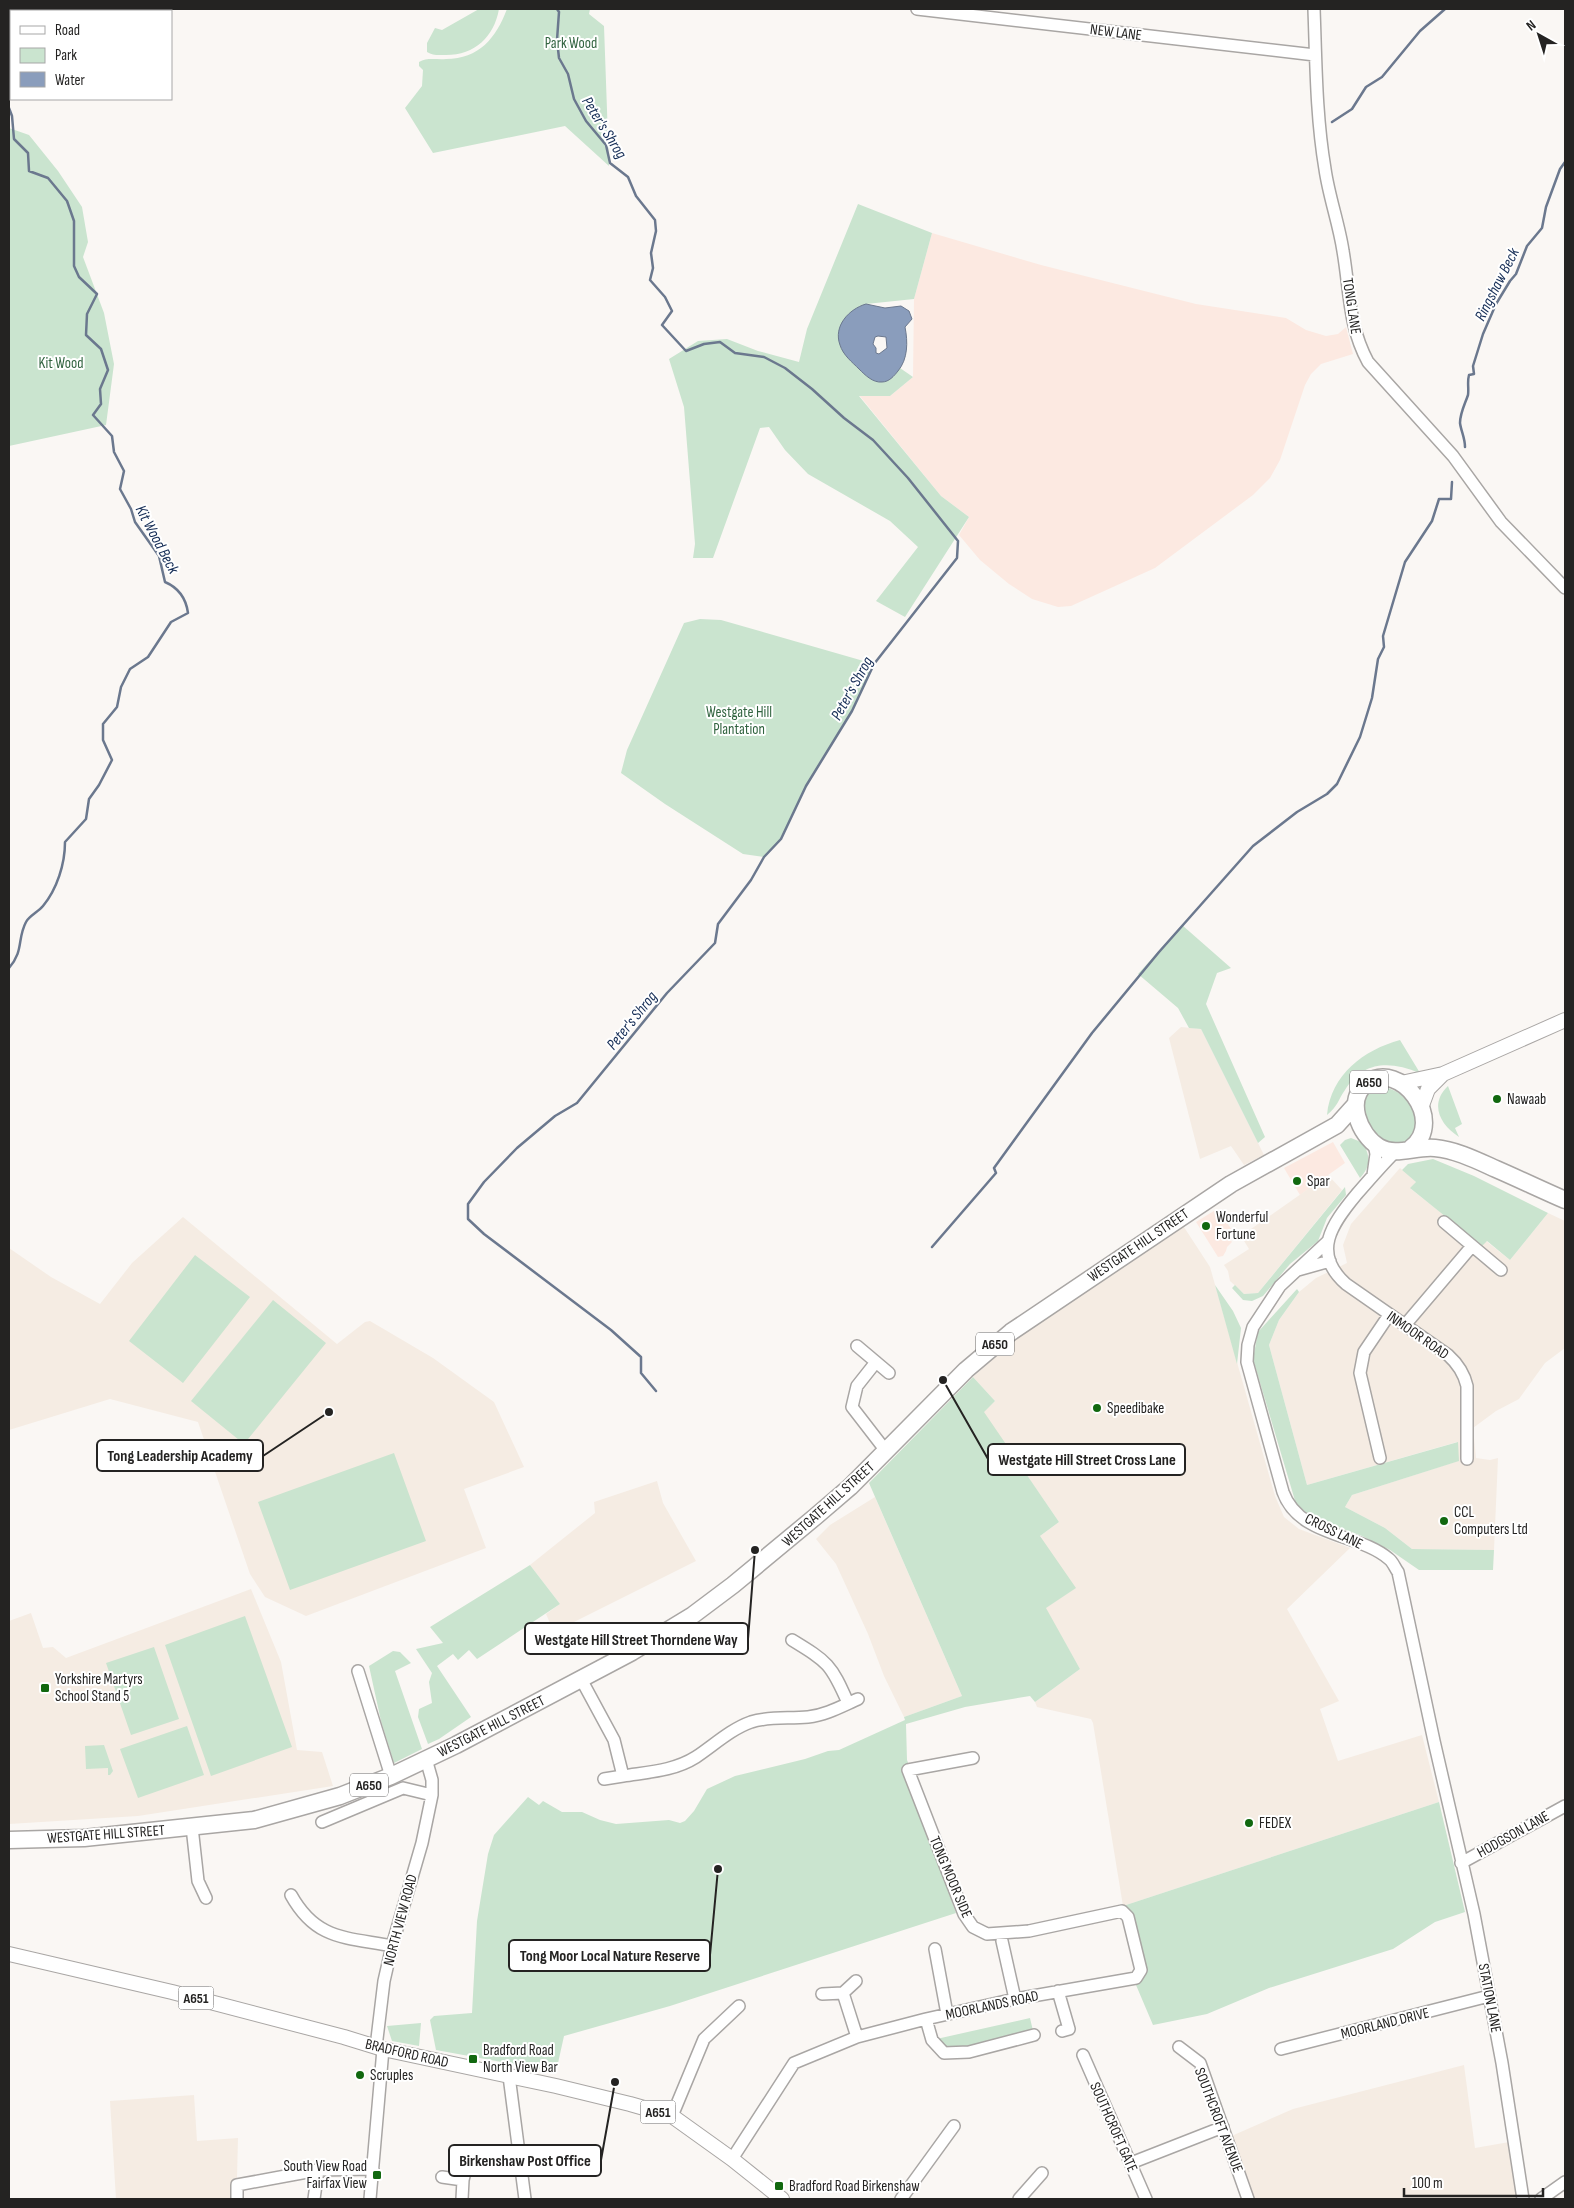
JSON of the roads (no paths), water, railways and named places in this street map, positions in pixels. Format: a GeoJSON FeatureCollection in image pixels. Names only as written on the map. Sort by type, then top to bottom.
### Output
{"type":"FeatureCollection","features":[{"type":"Feature","properties":{"kind":"highway","name":"A650"},"geometry":{"type":"LineString","coordinates":[[1370,1139],[1358,1120],[1355,1105],[1362,1088],[1368,1082],[1384,1077],[1401,1083],[1410,1091],[1423,1115],[1443,1141],[1462,1154],[1565,1200]]}},
{"type":"Feature","properties":{"kind":"highway","name":"WESTGATE HILL STREET"},"geometry":{"type":"LineString","coordinates":[[9,1840],[84,1838],[254,1820],[340,1796],[391,1776],[426,1759],[660,1636],[733,1585],[816,1517],[966,1370],[1011,1332],[1231,1184],[1337,1125],[1355,1105]]}},
{"type":"Feature","properties":{"kind":"highway"},"geometry":{"type":"LineString","coordinates":[[1403,1150],[1422,1137],[1423,1115]]}},
{"type":"Feature","properties":{"kind":"highway","name":"A650"},"geometry":{"type":"LineString","coordinates":[[1337,1125],[1370,1139],[1387,1151],[1437,1148],[1462,1154]]}},
{"type":"Feature","properties":{"kind":"main road"},"geometry":{"type":"LineString","coordinates":[[1401,1083],[1443,1074],[1565,1020]]}},
{"type":"Feature","properties":{"kind":"main road"},"geometry":{"type":"LineString","coordinates":[[1423,1115],[1428,1088],[1443,1074]]}},
{"type":"Feature","properties":{"kind":"main road","name":"BRADFORD ROAD"},"geometry":{"type":"LineString","coordinates":[[9,1954],[172,1992],[379,2048],[630,2104],[672,2116],[732,2159],[782,2199]]}},
{"type":"Feature","properties":{"kind":"street","name":"NEW LANE"},"geometry":{"type":"LineString","coordinates":[[917,9],[1315,55]]}},
{"type":"Feature","properties":{"kind":"street","name":"TONG LANE"},"geometry":{"type":"LineString","coordinates":[[1314,9],[1318,114],[1325,170],[1343,250],[1353,326],[1359,345],[1368,362],[1453,456],[1501,522],[1565,588]]}},
{"type":"Feature","properties":{"kind":"street"},"geometry":{"type":"LineString","coordinates":[[1370,1139],[1376,1154],[1373,1175]]}},
{"type":"Feature","properties":{"kind":"street","name":"CROSS LANE"},"geometry":{"type":"LineString","coordinates":[[1403,1150],[1373,1175],[1338,1218],[1327,1242],[1280,1286],[1253,1327],[1248,1345],[1247,1362],[1264,1428],[1285,1496],[1295,1511],[1317,1526],[1389,1559],[1398,1572],[1447,1799]]}},
{"type":"Feature","properties":{"kind":"street"},"geometry":{"type":"LineString","coordinates":[[1444,1222],[1501,1270]]}},
{"type":"Feature","properties":{"kind":"street"},"geometry":{"type":"LineString","coordinates":[[1327,1242],[1327,1252],[1330,1261]]}},
{"type":"Feature","properties":{"kind":"street"},"geometry":{"type":"LineString","coordinates":[[1405,1325],[1472,1246]]}},
{"type":"Feature","properties":{"kind":"street","name":"CROSS LANE"},"geometry":{"type":"LineString","coordinates":[[1297,1270],[1330,1261]]}},
{"type":"Feature","properties":{"kind":"street","name":"INMOOR ROAD"},"geometry":{"type":"LineString","coordinates":[[1330,1261],[1336,1274],[1346,1284],[1448,1355],[1458,1365],[1467,1386],[1467,1459]]}},
{"type":"Feature","properties":{"kind":"street"},"geometry":{"type":"LineString","coordinates":[[1380,1458],[1360,1373],[1364,1352],[1389,1315]]}},
{"type":"Feature","properties":{"kind":"street"},"geometry":{"type":"LineString","coordinates":[[857,1346],[889,1373]]}},
{"type":"Feature","properties":{"kind":"street"},"geometry":{"type":"LineString","coordinates":[[876,1362],[857,1386],[852,1407],[886,1450]]}},
{"type":"Feature","properties":{"kind":"street"},"geometry":{"type":"LineString","coordinates":[[604,1779],[682,1764],[696,1757],[736,1729],[753,1722],[769,1718],[814,1716],[853,1701],[824,1660],[792,1640]]}},
{"type":"Feature","properties":{"kind":"street"},"geometry":{"type":"LineString","coordinates":[[358,1671],[391,1776]]}},
{"type":"Feature","properties":{"kind":"street"},"geometry":{"type":"LineString","coordinates":[[581,1679],[614,1740],[623,1776]]}},
{"type":"Feature","properties":{"kind":"street","name":"TONG MOOR SIDE"},"geometry":{"type":"LineString","coordinates":[[973,1758],[908,1770],[964,1914],[973,1927],[987,1934],[1029,1931],[1122,1911],[1128,1917],[1141,1970]]}},
{"type":"Feature","properties":{"kind":"street","name":"NORTH VIEW ROAD"},"geometry":{"type":"LineString","coordinates":[[370,2199],[384,1981],[392,1946],[422,1843],[432,1795],[432,1780],[426,1759]]}},
{"type":"Feature","properties":{"kind":"street"},"geometry":{"type":"LineString","coordinates":[[322,1822],[403,1788],[432,1795]]}},
{"type":"Feature","properties":{"kind":"street","name":"STATION LANE"},"geometry":{"type":"LineString","coordinates":[[1447,1799],[1474,1914],[1515,2141],[1523,2199]]}},
{"type":"Feature","properties":{"kind":"street","name":"HODGSON LANE"},"geometry":{"type":"LineString","coordinates":[[1461,1863],[1565,1806]]}},
{"type":"Feature","properties":{"kind":"street"},"geometry":{"type":"LineString","coordinates":[[192,1827],[198,1881],[206,1898]]}},
{"type":"Feature","properties":{"kind":"street"},"geometry":{"type":"LineString","coordinates":[[291,1895],[305,1917],[321,1929],[354,1939],[392,1946]]}},
{"type":"Feature","properties":{"kind":"street"},"geometry":{"type":"LineString","coordinates":[[1002,1941],[1015,1999]]}},
{"type":"Feature","properties":{"kind":"street"},"geometry":{"type":"LineString","coordinates":[[935,1949],[947,2014]]}},
{"type":"Feature","properties":{"kind":"street","name":"MOORLANDS ROAD"},"geometry":{"type":"LineString","coordinates":[[732,2159],[794,2063],[857,2038],[926,2019],[1015,1999],[1136,1978],[1141,1970]]}},
{"type":"Feature","properties":{"kind":"street"},"geometry":{"type":"LineString","coordinates":[[822,1994],[843,1993],[856,1981]]}},
{"type":"Feature","properties":{"kind":"street","name":"MOORLANDS ROAD"},"geometry":{"type":"LineString","coordinates":[[1058,1991],[1069,2029],[1062,2031]]}},
{"type":"Feature","properties":{"kind":"street"},"geometry":{"type":"LineString","coordinates":[[843,1993],[857,2038]]}},
{"type":"Feature","properties":{"kind":"street","name":"MOORLAND DRIVE"},"geometry":{"type":"LineString","coordinates":[[1280,2050],[1489,1996]]}},
{"type":"Feature","properties":{"kind":"street"},"geometry":{"type":"LineString","coordinates":[[672,2116],[704,2039],[739,2006]]}},
{"type":"Feature","properties":{"kind":"street","name":"MOORLANDS ROAD"},"geometry":{"type":"LineString","coordinates":[[926,2019],[932,2040],[944,2053],[969,2052],[1034,2035]]}},
{"type":"Feature","properties":{"kind":"street","name":"SOUTHCROFT AVENUE"},"geometry":{"type":"LineString","coordinates":[[1178,2048],[1200,2063],[1248,2199]]}},
{"type":"Feature","properties":{"kind":"street","name":"SOUTHCROFT GATE"},"geometry":{"type":"LineString","coordinates":[[1083,2055],[1091,2086],[1146,2199]]}},
{"type":"Feature","properties":{"kind":"street"},"geometry":{"type":"LineString","coordinates":[[509,2076],[525,2199]]}},
{"type":"Feature","properties":{"kind":"street"},"geometry":{"type":"LineString","coordinates":[[901,2199],[954,2126]]}},
{"type":"Feature","properties":{"kind":"street"},"geometry":{"type":"LineString","coordinates":[[1130,2163],[1223,2127]]}},
{"type":"Feature","properties":{"kind":"street"},"geometry":{"type":"LineString","coordinates":[[462,2199],[463,2180],[468,2160]]}},
{"type":"Feature","properties":{"kind":"street"},"geometry":{"type":"LineString","coordinates":[[237,2199],[237,2185],[318,2170],[372,2168]]}},
{"type":"Feature","properties":{"kind":"street"},"geometry":{"type":"LineString","coordinates":[[314,2199],[318,2170]]}},
{"type":"Feature","properties":{"kind":"street"},"geometry":{"type":"LineString","coordinates":[[442,2177],[463,2180]]}},
{"type":"Feature","properties":{"kind":"street"},"geometry":{"type":"LineString","coordinates":[[1019,2199],[1040,2180]]}},
{"type":"Feature","properties":{"kind":"street"},"geometry":{"type":"LineString","coordinates":[[1541,2199],[1565,2182]]}},
{"type":"Feature","properties":{"kind":"water"},"geometry":{"type":"Polygon","coordinates":[[[866,304],[885,308],[901,306],[909,311],[912,319],[905,327],[907,344],[904,361],[896,373],[887,381],[872,380],[848,358],[840,345],[839,331],[844,319],[860,306],[866,304]],[[875,337],[873,344],[876,348],[876,353],[879,354],[887,348],[886,337],[875,337]]]}},
{"type":"Feature","properties":{"kind":"waterway","name":"Peter's Shrog"},"geometry":{"type":"LineString","coordinates":[[557,9],[559,12],[557,40],[559,58],[568,74],[574,99],[586,121],[606,145],[610,163],[628,177],[636,196],[655,220],[656,231],[651,253],[653,268],[650,280],[665,297],[672,311],[662,325],[686,351],[704,344],[720,342],[735,353],[764,357],[785,368],[873,440],[908,478],[958,541],[957,558],[874,664],[852,711],[806,786],[781,839],[764,857],[751,880],[718,924],[715,943],[667,993],[577,1103],[555,1116],[517,1148],[484,1182],[468,1204],[468,1219],[484,1234],[611,1330],[641,1357],[641,1373],[656,1391]]}},
{"type":"Feature","properties":{"kind":"waterway"},"geometry":{"type":"LineString","coordinates":[[1332,122],[1352,109],[1366,87],[1382,77],[1420,31],[1445,9]]}},
{"type":"Feature","properties":{"kind":"waterway","name":"Kit Wood Beck"},"geometry":{"type":"LineString","coordinates":[[9,108],[12,116],[14,139],[28,153],[29,171],[48,178],[67,201],[74,221],[74,266],[79,277],[97,294],[87,314],[86,335],[101,349],[108,370],[100,389],[101,404],[93,415],[112,436],[114,452],[124,471],[120,489],[131,509],[135,522],[159,556],[165,582],[181,594],[186,603],[188,613],[171,622],[148,657],[130,669],[121,687],[117,707],[103,724],[103,740],[112,760],[99,785],[89,799],[86,819],[65,842],[62,867],[56,884],[43,906],[26,922],[17,956],[9,968]]}},
{"type":"Feature","properties":{"kind":"waterway","name":"Ringshaw Beck"},"geometry":{"type":"LineString","coordinates":[[1465,447],[1460,419],[1468,395],[1469,375],[1474,374],[1473,366],[1483,334],[1496,304],[1516,274],[1527,246],[1542,228],[1546,207],[1560,169],[1565,162]]}},
{"type":"Feature","properties":{"kind":"waterway"},"geometry":{"type":"LineString","coordinates":[[932,1247],[996,1173],[994,1168],[1092,1033],[1159,952],[1253,846],[1297,812],[1327,794],[1337,784],[1360,737],[1372,698],[1378,659],[1384,647],[1383,636],[1405,562],[1432,521],[1439,499],[1451,499],[1452,482]]}},
{"type":"Feature","properties":{"kind":"place","name":"Nawaab"},"geometry":{"type":"Point","coordinates":[1497,1099]}},
{"type":"Feature","properties":{"kind":"place","name":"Spar"},"geometry":{"type":"Point","coordinates":[1297,1181]}},
{"type":"Feature","properties":{"kind":"place","name":"Wonderful Fortune"},"geometry":{"type":"Point","coordinates":[1206,1226]}},
{"type":"Feature","properties":{"kind":"place","name":"Westgate Hill Street Cross Lane"},"geometry":{"type":"Point","coordinates":[943,1380]}},
{"type":"Feature","properties":{"kind":"place","name":"Speedibake"},"geometry":{"type":"Point","coordinates":[1097,1408]}},
{"type":"Feature","properties":{"kind":"place","name":"Tong Leadership Academy"},"geometry":{"type":"Point","coordinates":[329,1412]}},
{"type":"Feature","properties":{"kind":"place","name":"CCL Computers Ltd"},"geometry":{"type":"Point","coordinates":[1444,1521]}},
{"type":"Feature","properties":{"kind":"place","name":"Westgate Hill Street Thorndene Way"},"geometry":{"type":"Point","coordinates":[755,1550]}},
{"type":"Feature","properties":{"kind":"place","name":"Yorkshire Martyrs School Stand 5"},"geometry":{"type":"Point","coordinates":[45,1688]}},
{"type":"Feature","properties":{"kind":"place","name":"FEDEX"},"geometry":{"type":"Point","coordinates":[1249,1823]}},
{"type":"Feature","properties":{"kind":"place","name":"Tong Moor Local Nature Reserve"},"geometry":{"type":"Point","coordinates":[718,1869]}},
{"type":"Feature","properties":{"kind":"place","name":"Bradford Road North View Bar"},"geometry":{"type":"Point","coordinates":[473,2059]}},
{"type":"Feature","properties":{"kind":"place","name":"Scruples"},"geometry":{"type":"Point","coordinates":[360,2075]}},
{"type":"Feature","properties":{"kind":"place","name":"Birkenshaw Post Office"},"geometry":{"type":"Point","coordinates":[615,2082]}},
{"type":"Feature","properties":{"kind":"place","name":"South View Road Fairfax View"},"geometry":{"type":"Point","coordinates":[377,2175]}},
{"type":"Feature","properties":{"kind":"place","name":"Bradford Road Birkenshaw"},"geometry":{"type":"Point","coordinates":[779,2186]}},
{"type":"Feature","properties":{"kind":"park label","name":"Park Wood"},"geometry":{"type":"Point","coordinates":[571,43]}},
{"type":"Feature","properties":{"kind":"park label","name":"Kit Wood"},"geometry":{"type":"Point","coordinates":[61,363]}},
{"type":"Feature","properties":{"kind":"park label","name":"Westgate Hill Plantation"},"geometry":{"type":"Point","coordinates":[739,720]}}]}
